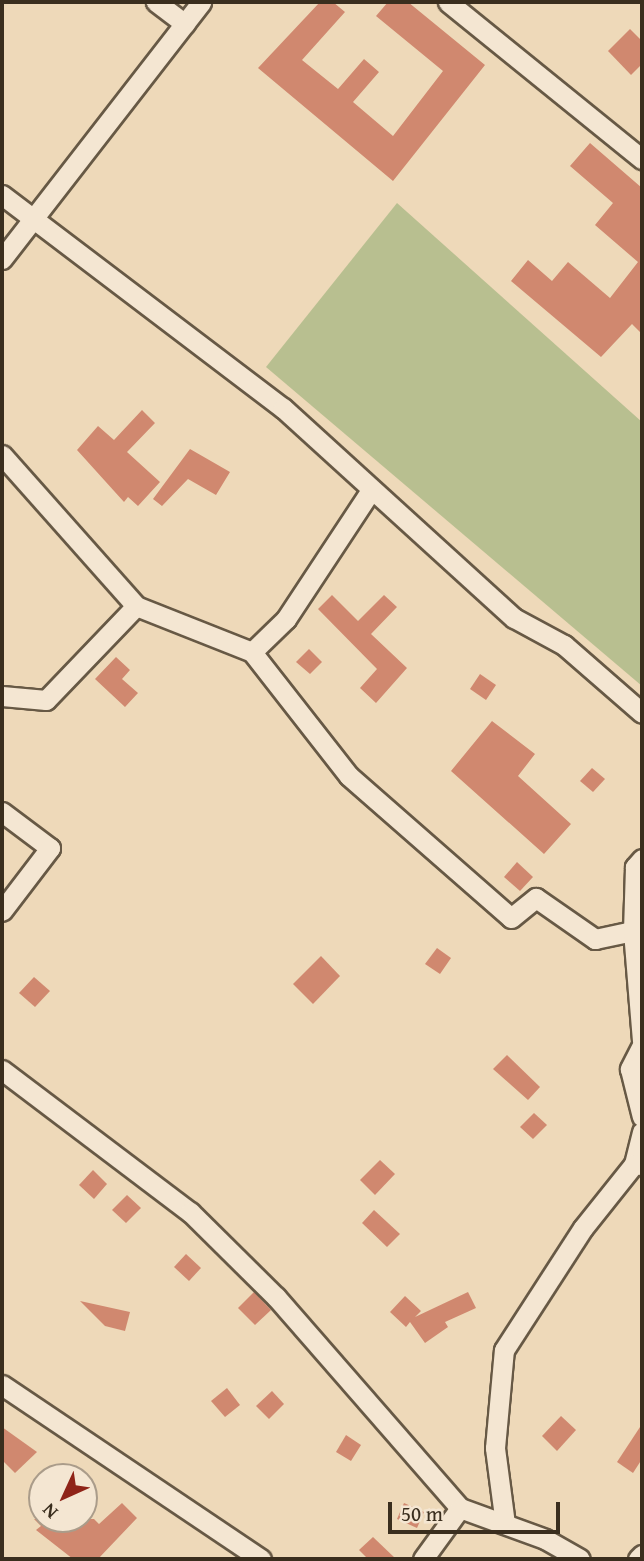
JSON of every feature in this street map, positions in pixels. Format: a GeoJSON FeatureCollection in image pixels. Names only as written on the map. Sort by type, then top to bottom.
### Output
{"type":"FeatureCollection","features":[{"type":"Feature","properties":{"kind":"street"},"geometry":{"type":"LineString","coordinates":[[156,2],[185,24]]}},
{"type":"Feature","properties":{"kind":"street"},"geometry":{"type":"LineString","coordinates":[[2,259],[201,2]]}},
{"type":"Feature","properties":{"kind":"street"},"geometry":{"type":"LineString","coordinates":[[448,2],[642,159]]}},
{"type":"Feature","properties":{"kind":"street"},"geometry":{"type":"LineString","coordinates":[[2,195],[30,222],[283,408],[514,618],[565,645],[642,713]]}},
{"type":"Feature","properties":{"kind":"street"},"geometry":{"type":"LineString","coordinates":[[2,455],[136,606],[252,652],[349,776],[511,918],[536,898],[595,939],[633,932]]}},
{"type":"Feature","properties":{"kind":"street"},"geometry":{"type":"LineString","coordinates":[[252,652],[286,619],[371,490]]}},
{"type":"Feature","properties":{"kind":"street"},"geometry":{"type":"LineString","coordinates":[[2,696],[46,700],[136,606]]}},
{"type":"Feature","properties":{"kind":"street"},"geometry":{"type":"LineString","coordinates":[[2,812],[50,848],[2,911]]}},
{"type":"Feature","properties":{"kind":"street"},"geometry":{"type":"LineString","coordinates":[[642,859],[635,867],[633,932],[642,1043],[630,1069],[642,1117]]}},
{"type":"Feature","properties":{"kind":"street"},"geometry":{"type":"LineString","coordinates":[[2,1070],[190,1212],[276,1297],[460,1508],[505,1524],[580,1559]]}},
{"type":"Feature","properties":{"kind":"street"},"geometry":{"type":"LineString","coordinates":[[505,1524],[495,1448],[504,1350],[583,1228],[638,1164],[642,1132]]}},
{"type":"Feature","properties":{"kind":"street"},"geometry":{"type":"LineString","coordinates":[[2,1385],[261,1559]]}},
{"type":"Feature","properties":{"kind":"street"},"geometry":{"type":"LineString","coordinates":[[423,1559],[460,1508]]}},
{"type":"Feature","properties":{"kind":"street"},"geometry":{"type":"LineString","coordinates":[[638,1559],[642,1555]]}},
{"type":"Feature","properties":{"kind":"green space"},"geometry":{"type":"Polygon","coordinates":[[[397,203],[642,422],[642,686],[266,367],[397,203]]]}},
{"type":"Feature","properties":{"kind":"building"},"geometry":{"type":"Polygon","coordinates":[[[320,2],[333,2],[345,12],[302,60],[338,89],[364,59],[379,72],[353,102],[393,136],[443,71],[376,16],[388,2],[408,2],[485,65],[393,181],[258,68],[320,2]]]}},
{"type":"Feature","properties":{"kind":"building"},"geometry":{"type":"Polygon","coordinates":[[[630,29],[642,41],[642,64],[631,75],[608,51],[630,29]]]}},
{"type":"Feature","properties":{"kind":"building"},"geometry":{"type":"Polygon","coordinates":[[[590,143],[642,188],[642,334],[632,324],[601,357],[511,281],[528,260],[552,281],[568,262],[610,298],[638,262],[595,225],[613,203],[570,166],[590,143]]]}},
{"type":"Feature","properties":{"kind":"building"},"geometry":{"type":"Polygon","coordinates":[[[142,410],[155,423],[127,452],[160,482],[138,506],[128,497],[124,502],[77,450],[98,426],[114,440],[142,410]]]}},
{"type":"Feature","properties":{"kind":"building"},"geometry":{"type":"Polygon","coordinates":[[[190,449],[230,472],[216,495],[188,479],[162,506],[153,499],[190,449]]]}},
{"type":"Feature","properties":{"kind":"building"},"geometry":{"type":"Polygon","coordinates":[[[332,595],[358,621],[384,595],[397,607],[371,634],[407,668],[376,703],[360,688],[377,669],[318,609],[332,595]]]}},
{"type":"Feature","properties":{"kind":"building"},"geometry":{"type":"Polygon","coordinates":[[[309,649],[322,662],[310,674],[296,662],[309,649]]]}},
{"type":"Feature","properties":{"kind":"building"},"geometry":{"type":"Polygon","coordinates":[[[116,657],[130,670],[122,679],[138,693],[125,707],[95,679],[116,657]]]}},
{"type":"Feature","properties":{"kind":"building"},"geometry":{"type":"Polygon","coordinates":[[[480,674],[496,685],[486,700],[470,689],[480,674]]]}},
{"type":"Feature","properties":{"kind":"building"},"geometry":{"type":"Polygon","coordinates":[[[492,721],[535,754],[518,776],[571,824],[544,854],[451,771],[492,721]]]}},
{"type":"Feature","properties":{"kind":"building"},"geometry":{"type":"Polygon","coordinates":[[[592,768],[605,779],[593,792],[580,781],[592,768]]]}},
{"type":"Feature","properties":{"kind":"building"},"geometry":{"type":"Polygon","coordinates":[[[517,862],[533,877],[520,891],[504,877],[517,862]]]}},
{"type":"Feature","properties":{"kind":"building"},"geometry":{"type":"Polygon","coordinates":[[[437,948],[451,958],[440,974],[425,964],[437,948]]]}},
{"type":"Feature","properties":{"kind":"building"},"geometry":{"type":"Polygon","coordinates":[[[321,956],[340,976],[313,1004],[293,984],[321,956]]]}},
{"type":"Feature","properties":{"kind":"building"},"geometry":{"type":"Polygon","coordinates":[[[34,977],[50,991],[35,1007],[19,993],[34,977]]]}},
{"type":"Feature","properties":{"kind":"building"},"geometry":{"type":"Polygon","coordinates":[[[507,1055],[540,1087],[528,1100],[493,1069],[507,1055]]]}},
{"type":"Feature","properties":{"kind":"building"},"geometry":{"type":"Polygon","coordinates":[[[534,1113],[547,1125],[533,1139],[520,1127],[534,1113]]]}},
{"type":"Feature","properties":{"kind":"building"},"geometry":{"type":"Polygon","coordinates":[[[380,1160],[395,1174],[375,1195],[360,1180],[380,1160]]]}},
{"type":"Feature","properties":{"kind":"building"},"geometry":{"type":"Polygon","coordinates":[[[93,1170],[107,1184],[94,1199],[79,1185],[93,1170]]]}},
{"type":"Feature","properties":{"kind":"building"},"geometry":{"type":"Polygon","coordinates":[[[127,1195],[141,1208],[126,1223],[112,1210],[127,1195]]]}},
{"type":"Feature","properties":{"kind":"building"},"geometry":{"type":"Polygon","coordinates":[[[374,1210],[400,1234],[387,1247],[362,1223],[374,1210]]]}},
{"type":"Feature","properties":{"kind":"building"},"geometry":{"type":"Polygon","coordinates":[[[186,1254],[201,1268],[189,1281],[174,1267],[186,1254]]]}},
{"type":"Feature","properties":{"kind":"building"},"geometry":{"type":"Polygon","coordinates":[[[254,1292],[271,1310],[255,1325],[238,1308],[254,1292]]]}},
{"type":"Feature","properties":{"kind":"building"},"geometry":{"type":"Polygon","coordinates":[[[468,1292],[476,1308],[445,1322],[448,1327],[425,1343],[410,1322],[406,1327],[390,1312],[405,1296],[421,1311],[415,1317],[468,1292]]]}},
{"type":"Feature","properties":{"kind":"building"},"geometry":{"type":"Polygon","coordinates":[[[80,1301],[130,1312],[125,1331],[105,1326],[80,1301]]]}},
{"type":"Feature","properties":{"kind":"building"},"geometry":{"type":"Polygon","coordinates":[[[227,1388],[240,1405],[225,1417],[211,1401],[227,1388]]]}},
{"type":"Feature","properties":{"kind":"building"},"geometry":{"type":"Polygon","coordinates":[[[272,1391],[284,1404],[269,1419],[256,1406],[272,1391]]]}},
{"type":"Feature","properties":{"kind":"building"},"geometry":{"type":"Polygon","coordinates":[[[561,1416],[576,1430],[557,1451],[542,1436],[561,1416]]]}},
{"type":"Feature","properties":{"kind":"building"},"geometry":{"type":"Polygon","coordinates":[[[642,1424],[642,1459],[633,1473],[617,1462],[642,1424]]]}},
{"type":"Feature","properties":{"kind":"building"},"geometry":{"type":"Polygon","coordinates":[[[2,1427],[37,1452],[15,1473],[2,1460],[2,1427]]]}},
{"type":"Feature","properties":{"kind":"building"},"geometry":{"type":"Polygon","coordinates":[[[346,1435],[361,1445],[351,1461],[336,1452],[346,1435]]]}},
{"type":"Feature","properties":{"kind":"building"},"geometry":{"type":"Polygon","coordinates":[[[122,1503],[137,1518],[98,1559],[73,1559],[40,1533],[98,1533],[99,1524],[122,1503]]]}},
{"type":"Feature","properties":{"kind":"building"},"geometry":{"type":"Polygon","coordinates":[[[404,1503],[424,1512],[417,1528],[397,1519],[404,1503]]]}},
{"type":"Feature","properties":{"kind":"building"},"geometry":{"type":"Polygon","coordinates":[[[373,1537],[396,1559],[368,1559],[359,1550],[373,1537]]]}}]}
